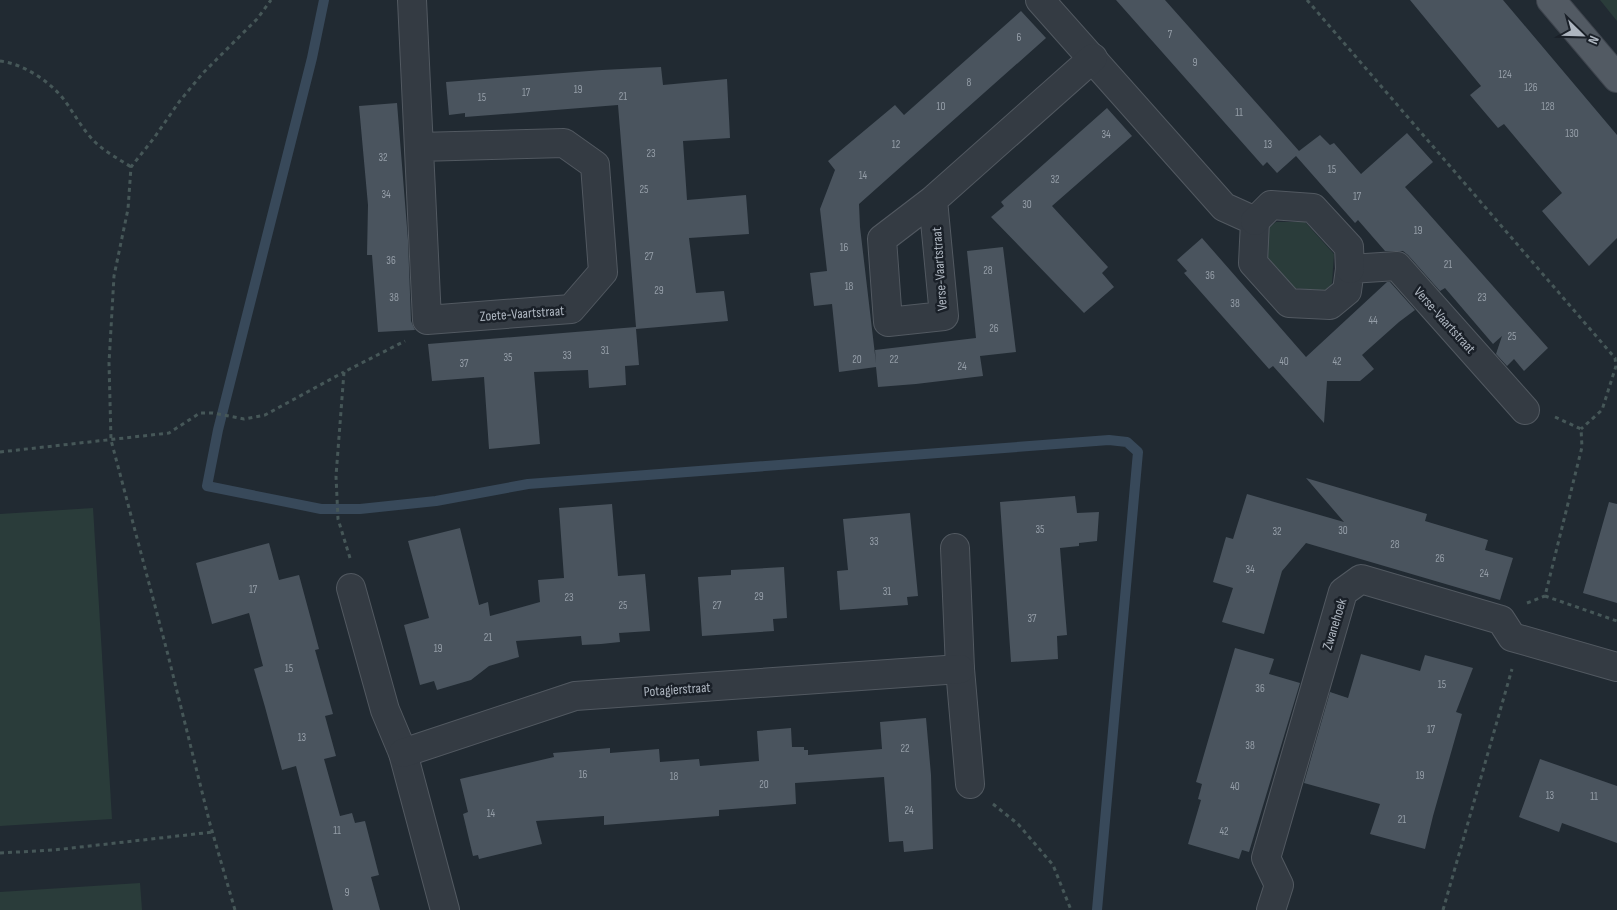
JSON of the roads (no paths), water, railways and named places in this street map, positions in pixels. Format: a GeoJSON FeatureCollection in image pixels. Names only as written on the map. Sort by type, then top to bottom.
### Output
{"type":"FeatureCollection","features":[{"type":"Feature","properties":{"kind":"main road"},"geometry":{"type":"LineString","coordinates":[[1551,0],[1617,78]]}},
{"type":"Feature","properties":{"kind":"street"},"geometry":{"type":"LineString","coordinates":[[412,0],[419,147]]}},
{"type":"Feature","properties":{"kind":"street"},"geometry":{"type":"LineString","coordinates":[[1040,0],[1224,207],[1255,221]]}},
{"type":"Feature","properties":{"kind":"street"},"geometry":{"type":"LineString","coordinates":[[933,200],[1093,58]]}},
{"type":"Feature","properties":{"kind":"street","name":"Zoete-Vaartstraat"},"geometry":{"type":"LineString","coordinates":[[564,144],[595,165],[603,272],[571,309],[427,320],[419,147],[564,144]]}},
{"type":"Feature","properties":{"kind":"street"},"geometry":{"type":"LineString","coordinates":[[1270,205],[1313,208],[1349,247],[1350,269],[1347,291],[1330,305],[1289,303],[1253,263],[1255,221],[1270,205]]}},
{"type":"Feature","properties":{"kind":"street","name":"Verse-Vaartstraat"},"geometry":{"type":"LineString","coordinates":[[1350,269],[1397,266],[1525,410]]}},
{"type":"Feature","properties":{"kind":"street"},"geometry":{"type":"LineString","coordinates":[[955,548],[960,668],[970,784]]}},
{"type":"Feature","properties":{"kind":"street","name":"Zwanehoek"},"geometry":{"type":"LineString","coordinates":[[1271,910],[1279,885],[1266,858],[1343,592],[1361,579],[1501,620],[1512,637],[1617,667]]}},
{"type":"Feature","properties":{"kind":"street"},"geometry":{"type":"LineString","coordinates":[[351,588],[385,710],[404,753],[445,910]]}},
{"type":"Feature","properties":{"kind":"street","name":"Potagierstraat"},"geometry":{"type":"LineString","coordinates":[[404,753],[575,696],[960,668]]}},
{"type":"Feature","properties":{"kind":"waterway"},"geometry":{"type":"LineString","coordinates":[[324,0],[312,58],[218,430],[207,486],[321,509],[360,509],[436,501],[528,484],[1109,440],[1127,442],[1138,452],[1097,910]]}}]}
